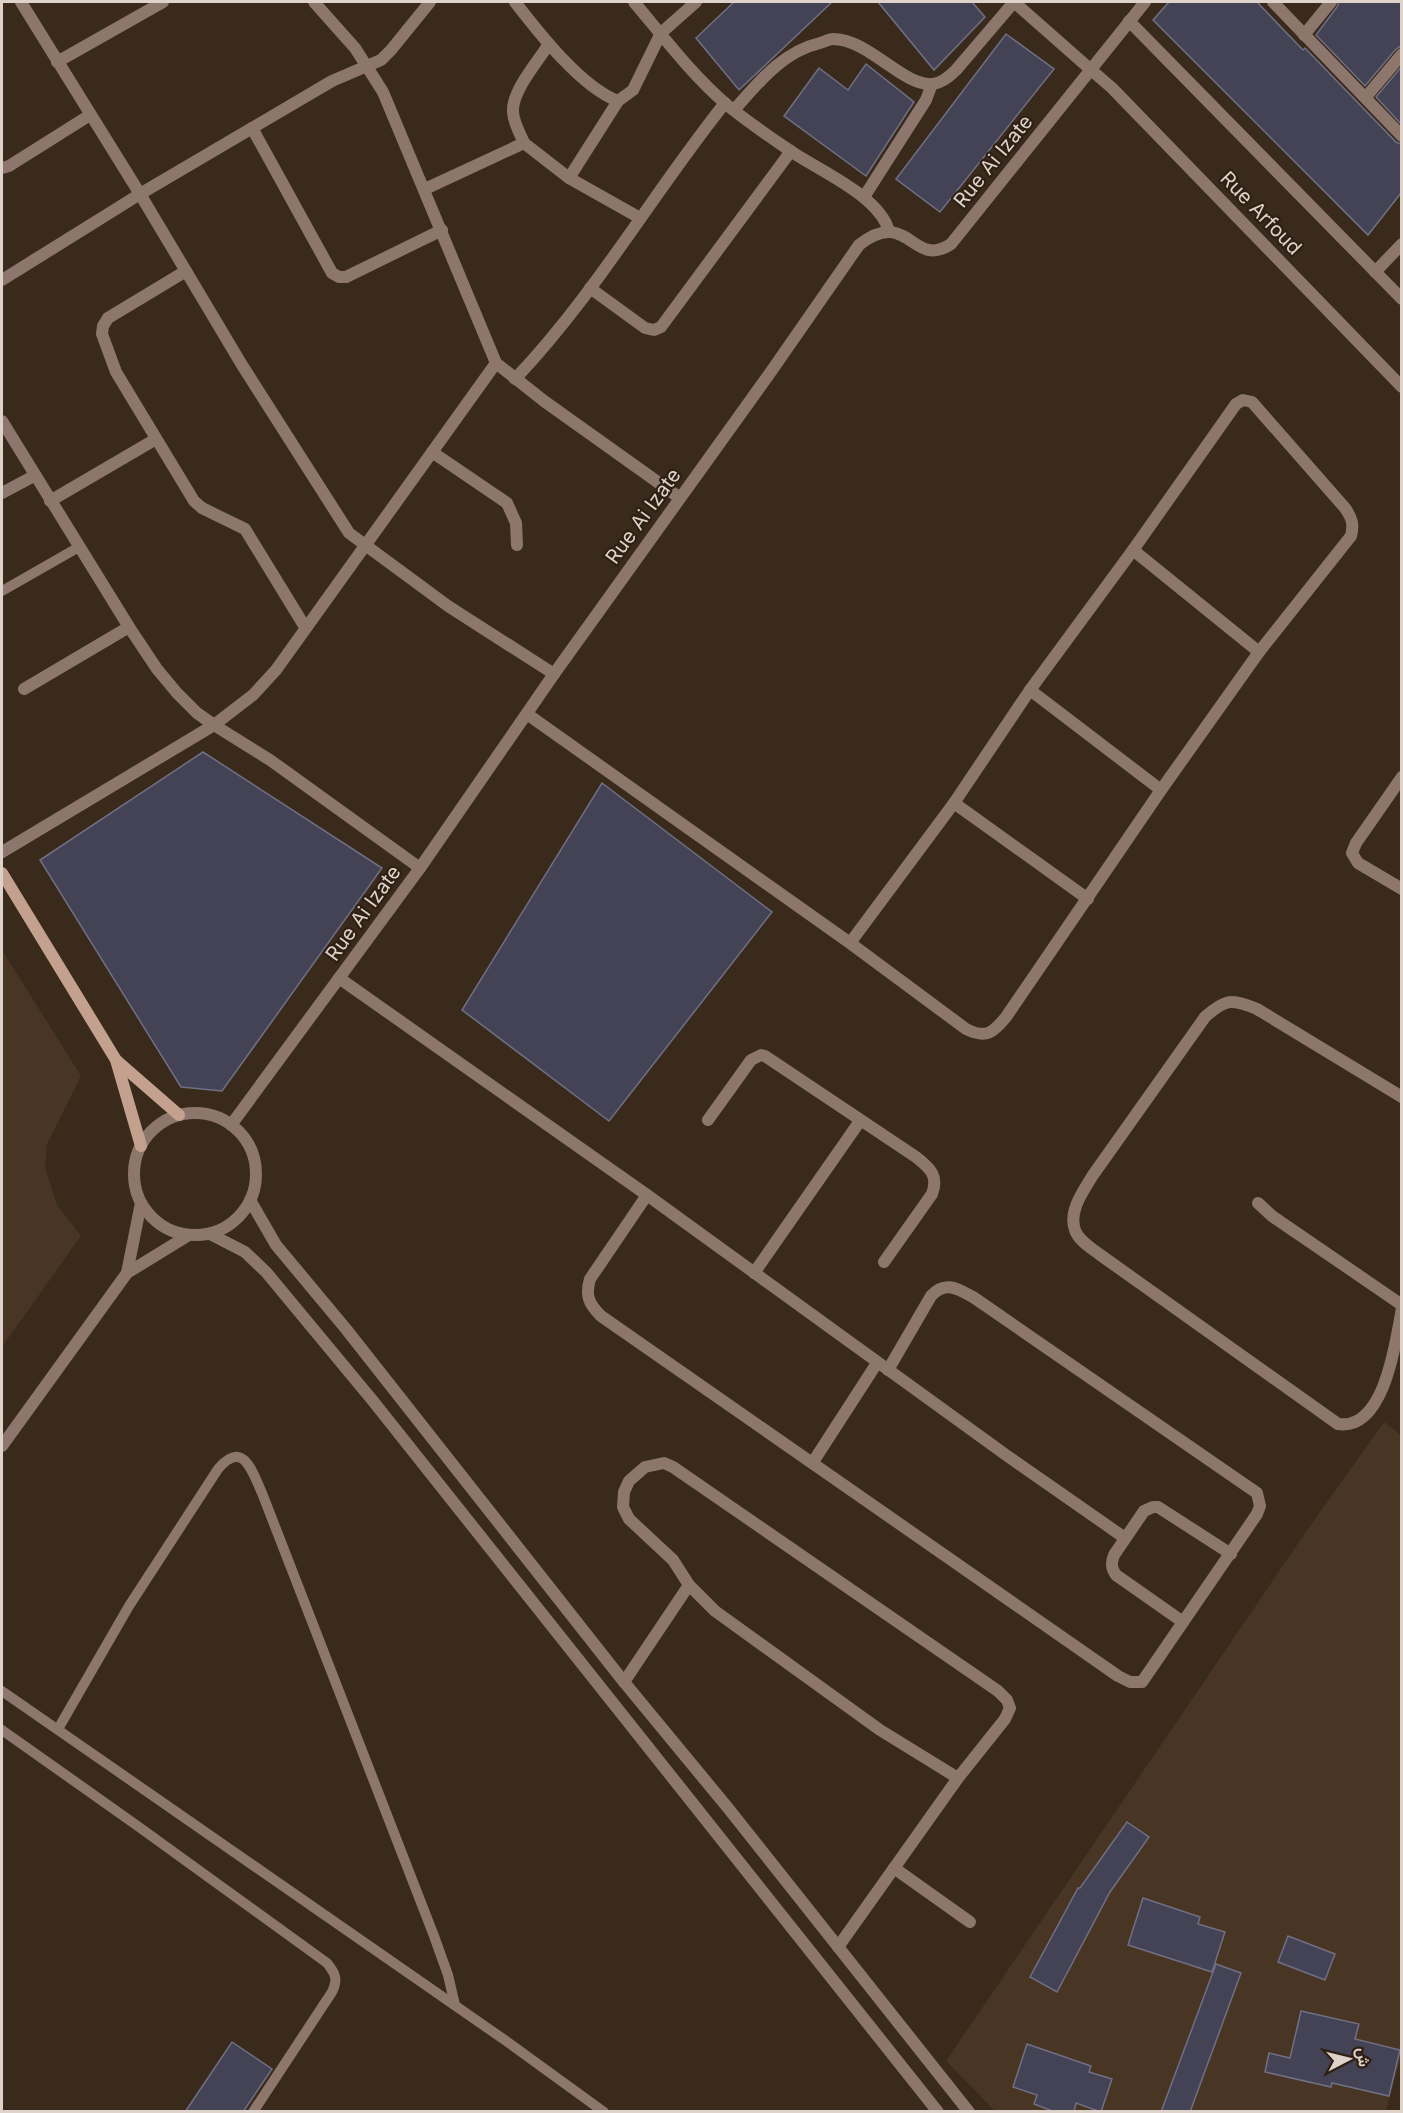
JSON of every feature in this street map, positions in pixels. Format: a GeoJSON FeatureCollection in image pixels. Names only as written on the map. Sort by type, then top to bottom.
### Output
{"type":"FeatureCollection","features":[{"type":"Feature","properties":{"kind":"main road"},"geometry":{"type":"LineString","coordinates":[[2,873],[116,1060],[141,1146]]}},
{"type":"Feature","properties":{"kind":"main road"},"geometry":{"type":"LineString","coordinates":[[116,1060],[179,1115]]}},
{"type":"Feature","properties":{"kind":"street"},"geometry":{"type":"LineString","coordinates":[[21,2],[140,194],[242,365],[349,533],[448,606],[554,674]]}},
{"type":"Feature","properties":{"kind":"street"},"geometry":{"type":"LineString","coordinates":[[57,62],[163,2]]}},
{"type":"Feature","properties":{"kind":"street"},"geometry":{"type":"LineString","coordinates":[[314,2],[355,48],[383,92],[496,363],[680,498]]}},
{"type":"Feature","properties":{"kind":"street"},"geometry":{"type":"LineString","coordinates":[[2,280],[140,194],[332,81],[381,60],[430,2]]}},
{"type":"Feature","properties":{"kind":"street"},"geometry":{"type":"LineString","coordinates":[[515,2],[549,44],[604,96],[618,101]]}},
{"type":"Feature","properties":{"kind":"street"},"geometry":{"type":"LineString","coordinates":[[634,2],[688,66],[730,107],[791,151],[864,197],[877,209],[889,231]]}},
{"type":"Feature","properties":{"kind":"street"},"geometry":{"type":"LineString","coordinates":[[569,178],[618,101],[633,90],[661,33],[696,2]]}},
{"type":"Feature","properties":{"kind":"street"},"geometry":{"type":"LineString","coordinates":[[515,379],[547,344],[640,218],[730,107],[779,62],[805,46],[833,39],[859,46],[909,79],[932,84],[945,79],[956,70],[1014,2]]}},
{"type":"Feature","properties":{"kind":"street","name":"Rue Arfoud"},"geometry":{"type":"LineString","coordinates":[[1014,2],[1120,96],[1401,387]]}},
{"type":"Feature","properties":{"kind":"street","name":"Rue Ai Izate"},"geometry":{"type":"LineString","coordinates":[[231,1125],[420,868],[554,674],[859,245],[868,237],[889,231],[899,233],[921,248],[932,251],[941,250],[951,244],[1145,2]]}},
{"type":"Feature","properties":{"kind":"street"},"geometry":{"type":"LineString","coordinates":[[1273,2],[1401,136]]}},
{"type":"Feature","properties":{"kind":"street"},"geometry":{"type":"LineString","coordinates":[[1304,35],[1331,2]]}},
{"type":"Feature","properties":{"kind":"street","name":"Rue Arfoud"},"geometry":{"type":"LineString","coordinates":[[1129,21],[1401,299]]}},
{"type":"Feature","properties":{"kind":"street"},"geometry":{"type":"LineString","coordinates":[[549,44],[522,84],[513,103],[513,113],[524,143],[569,178],[640,218]]}},
{"type":"Feature","properties":{"kind":"street"},"geometry":{"type":"LineString","coordinates":[[1366,97],[1401,54]]}},
{"type":"Feature","properties":{"kind":"street"},"geometry":{"type":"LineString","coordinates":[[864,197],[915,117],[932,84]]}},
{"type":"Feature","properties":{"kind":"street"},"geometry":{"type":"LineString","coordinates":[[2,168],[9,166],[90,115]]}},
{"type":"Feature","properties":{"kind":"street"},"geometry":{"type":"LineString","coordinates":[[252,128],[332,273],[339,277],[346,278],[442,230]]}},
{"type":"Feature","properties":{"kind":"street"},"geometry":{"type":"LineString","coordinates":[[425,189],[524,143]]}},
{"type":"Feature","properties":{"kind":"street"},"geometry":{"type":"LineString","coordinates":[[590,288],[645,328],[654,330],[660,327],[791,151]]}},
{"type":"Feature","properties":{"kind":"street"},"geometry":{"type":"LineString","coordinates":[[1376,272],[1401,244]]}},
{"type":"Feature","properties":{"kind":"street"},"geometry":{"type":"LineString","coordinates":[[186,271],[108,318],[103,326],[102,334],[105,344],[116,372],[195,501],[202,508],[238,524],[250,535],[305,627]]}},
{"type":"Feature","properties":{"kind":"street"},"geometry":{"type":"LineString","coordinates":[[2,852],[214,725],[253,694],[276,670],[363,545],[496,363]]}},
{"type":"Feature","properties":{"kind":"street"},"geometry":{"type":"LineString","coordinates":[[527,714],[850,943],[966,1029],[984,1035],[992,1032],[1006,1017],[1161,790],[1259,652],[1351,536],[1353,526],[1351,517],[1345,508],[1252,402],[1243,400],[1236,404],[1029,690],[954,802],[850,943]]}},
{"type":"Feature","properties":{"kind":"street"},"geometry":{"type":"LineString","coordinates":[[2,421],[129,627],[157,669],[177,693],[214,725],[270,760],[420,868]]}},
{"type":"Feature","properties":{"kind":"street"},"geometry":{"type":"LineString","coordinates":[[50,501],[156,439]]}},
{"type":"Feature","properties":{"kind":"street"},"geometry":{"type":"LineString","coordinates":[[432,452],[507,503],[516,524],[517,545]]}},
{"type":"Feature","properties":{"kind":"street"},"geometry":{"type":"LineString","coordinates":[[2,494],[34,476]]}},
{"type":"Feature","properties":{"kind":"street"},"geometry":{"type":"LineString","coordinates":[[1132,550],[1259,652]]}},
{"type":"Feature","properties":{"kind":"street"},"geometry":{"type":"LineString","coordinates":[[24,689],[129,627]]}},
{"type":"Feature","properties":{"kind":"street"},"geometry":{"type":"LineString","coordinates":[[1029,690],[1161,790]]}},
{"type":"Feature","properties":{"kind":"street"},"geometry":{"type":"LineString","coordinates":[[1401,777],[1356,843],[1352,854],[1358,863],[1401,889]]}},
{"type":"Feature","properties":{"kind":"street"},"geometry":{"type":"LineString","coordinates":[[954,802],[1088,898]]}},
{"type":"Feature","properties":{"kind":"street"},"geometry":{"type":"LineString","coordinates":[[339,978],[647,1195],[882,1366],[1125,1538]]}},
{"type":"Feature","properties":{"kind":"street"},"geometry":{"type":"LineString","coordinates":[[1258,1203],[1272,1216],[1401,1307],[1387,1378],[1377,1400],[1363,1418],[1355,1424],[1346,1426],[1338,1424],[1099,1254],[1082,1240],[1075,1230],[1074,1219],[1078,1200],[1093,1175],[1205,1017],[1219,1005],[1230,1001],[1257,1009],[1401,1097]]}},
{"type":"Feature","properties":{"kind":"street"},"geometry":{"type":"LineString","coordinates":[[708,1120],[751,1060],[761,1055],[776,1062],[916,1157],[932,1171],[935,1179],[932,1194],[884,1262]]}},
{"type":"Feature","properties":{"kind":"street"},"geometry":{"type":"LineString","coordinates":[[197,1113],[215,1116],[231,1125],[246,1140],[254,1160],[256,1182],[250,1200],[241,1215],[227,1227],[210,1234],[189,1235],[169,1230],[153,1219],[141,1203],[135,1184],[135,1165],[141,1146],[150,1133],[163,1122],[179,1115],[197,1113]]}},
{"type":"Feature","properties":{"kind":"street"},"geometry":{"type":"LineString","coordinates":[[754,1273],[860,1120]]}},
{"type":"Feature","properties":{"kind":"street"},"geometry":{"type":"LineString","coordinates":[[647,1195],[590,1279],[587,1298],[592,1307],[601,1316],[1125,1681],[1142,1682],[1231,1554],[1260,1506],[1257,1493],[1252,1489],[973,1297],[954,1287],[941,1288],[931,1296],[813,1462]]}},
{"type":"Feature","properties":{"kind":"street"},"geometry":{"type":"LineString","coordinates":[[250,1200],[276,1245],[346,1329],[624,1682],[969,2112]]}},
{"type":"Feature","properties":{"kind":"street"},"geometry":{"type":"LineString","coordinates":[[127,1273],[141,1203]]}},
{"type":"Feature","properties":{"kind":"street"},"geometry":{"type":"LineString","coordinates":[[210,1234],[245,1252],[266,1272],[373,1401],[938,2112]]}},
{"type":"Feature","properties":{"kind":"street"},"geometry":{"type":"LineString","coordinates":[[2,1446],[127,1273],[189,1235]]}},
{"type":"Feature","properties":{"kind":"street"},"geometry":{"type":"LineString","coordinates":[[838,1947],[958,1778],[1009,1713],[1009,1704],[1003,1694],[674,1467],[664,1463],[645,1467],[629,1481],[624,1492],[625,1514],[672,1560],[689,1585],[715,1611],[880,1730],[958,1778]]}},
{"type":"Feature","properties":{"kind":"street"},"geometry":{"type":"LineString","coordinates":[[1183,1622],[1116,1575],[1113,1570],[1112,1560],[1144,1511],[1153,1507],[1158,1508],[1231,1554]]}},
{"type":"Feature","properties":{"kind":"street"},"geometry":{"type":"LineString","coordinates":[[624,1682],[689,1585]]}},
{"type":"Feature","properties":{"kind":"street"},"geometry":{"type":"LineString","coordinates":[[894,1868],[970,1922]]}},
{"type":"Feature","properties":{"kind":"lane"},"geometry":{"type":"LineString","coordinates":[[2,591],[79,547]]}},
{"type":"Feature","properties":{"kind":"lane"},"geometry":{"type":"LineString","coordinates":[[58,1729],[141,1588],[218,1469],[228,1458],[234,1456],[244,1459],[262,1493],[435,1936],[455,2005]]}},
{"type":"Feature","properties":{"kind":"lane"},"geometry":{"type":"LineString","coordinates":[[2,1691],[455,2005],[604,2112]]}},
{"type":"Feature","properties":{"kind":"lane"},"geometry":{"type":"LineString","coordinates":[[2,1731],[139,1827],[327,1963],[333,1970],[336,1980],[332,1992],[253,2112]]}},
{"type":"Feature","properties":{"kind":"shaded area"},"geometry":{"type":"Polygon","coordinates":[[[2,950],[81,1076],[47,1144],[45,1168],[57,1205],[81,1236],[2,1347],[2,950]]]}},
{"type":"Feature","properties":{"kind":"shaded area"},"geometry":{"type":"Polygon","coordinates":[[[1384,1422],[1402,1436],[1402,2054],[1386,2111],[998,2111],[993,2109],[946,2061],[1301,1539],[1384,1422]]]}},
{"type":"Feature","properties":{"kind":"building"},"geometry":{"type":"Polygon","coordinates":[[[734,2],[832,2],[739,90],[696,38],[734,2]]]}},
{"type":"Feature","properties":{"kind":"building"},"geometry":{"type":"Polygon","coordinates":[[[878,2],[972,2],[985,17],[934,70],[878,2]]]}},
{"type":"Feature","properties":{"kind":"building"},"geometry":{"type":"Polygon","coordinates":[[[1169,2],[1257,2],[1396,142],[1401,144],[1401,193],[1368,235],[1153,20],[1169,2]]]}},
{"type":"Feature","properties":{"kind":"building"},"geometry":{"type":"Polygon","coordinates":[[[1339,2],[1401,2],[1401,46],[1365,86],[1316,35],[1339,2]]]}},
{"type":"Feature","properties":{"kind":"building"},"geometry":{"type":"Polygon","coordinates":[[[1006,34],[1054,69],[940,212],[896,179],[1006,34]]]}},
{"type":"Feature","properties":{"kind":"building"},"geometry":{"type":"Polygon","coordinates":[[[866,64],[914,102],[866,176],[784,116],[819,68],[848,90],[866,64]]]}},
{"type":"Feature","properties":{"kind":"building"},"geometry":{"type":"Polygon","coordinates":[[[1401,67],[1401,124],[1376,97],[1401,67]]]}},
{"type":"Feature","properties":{"kind":"building"},"geometry":{"type":"Polygon","coordinates":[[[203,752],[382,868],[222,1091],[181,1087],[40,860],[203,752]]]}},
{"type":"Feature","properties":{"kind":"building"},"geometry":{"type":"Polygon","coordinates":[[[602,783],[772,912],[609,1121],[462,1010],[602,783]]]}},
{"type":"Feature","properties":{"kind":"building"},"geometry":{"type":"Polygon","coordinates":[[[1127,1822],[1149,1837],[1110,1892],[1057,1992],[1030,1977],[1078,1888],[1127,1822]]]}},
{"type":"Feature","properties":{"kind":"building"},"geometry":{"type":"Polygon","coordinates":[[[1143,1898],[1200,1917],[1198,1924],[1225,1932],[1212,1972],[1128,1945],[1143,1898]]]}},
{"type":"Feature","properties":{"kind":"building"},"geometry":{"type":"Polygon","coordinates":[[[1288,1936],[1335,1954],[1325,1980],[1278,1962],[1288,1936]]]}},
{"type":"Feature","properties":{"kind":"building"},"geometry":{"type":"Polygon","coordinates":[[[1216,1964],[1241,1973],[1190,2112],[1161,2112],[1216,1964]]]}},
{"type":"Feature","properties":{"kind":"building"},"geometry":{"type":"Polygon","coordinates":[[[1301,2011],[1359,2024],[1355,2039],[1400,2050],[1389,2096],[1332,2083],[1331,2087],[1265,2072],[1269,2053],[1290,2058],[1301,2011]]]}},
{"type":"Feature","properties":{"kind":"building"},"geometry":{"type":"Polygon","coordinates":[[[232,2042],[272,2069],[243,2112],[185,2112],[232,2042]]]}},
{"type":"Feature","properties":{"kind":"building"},"geometry":{"type":"Polygon","coordinates":[[[1027,2044],[1091,2066],[1089,2072],[1112,2079],[1101,2112],[1076,2103],[1074,2112],[1055,2112],[1034,2104],[1037,2095],[1013,2087],[1027,2044]]]}}]}
